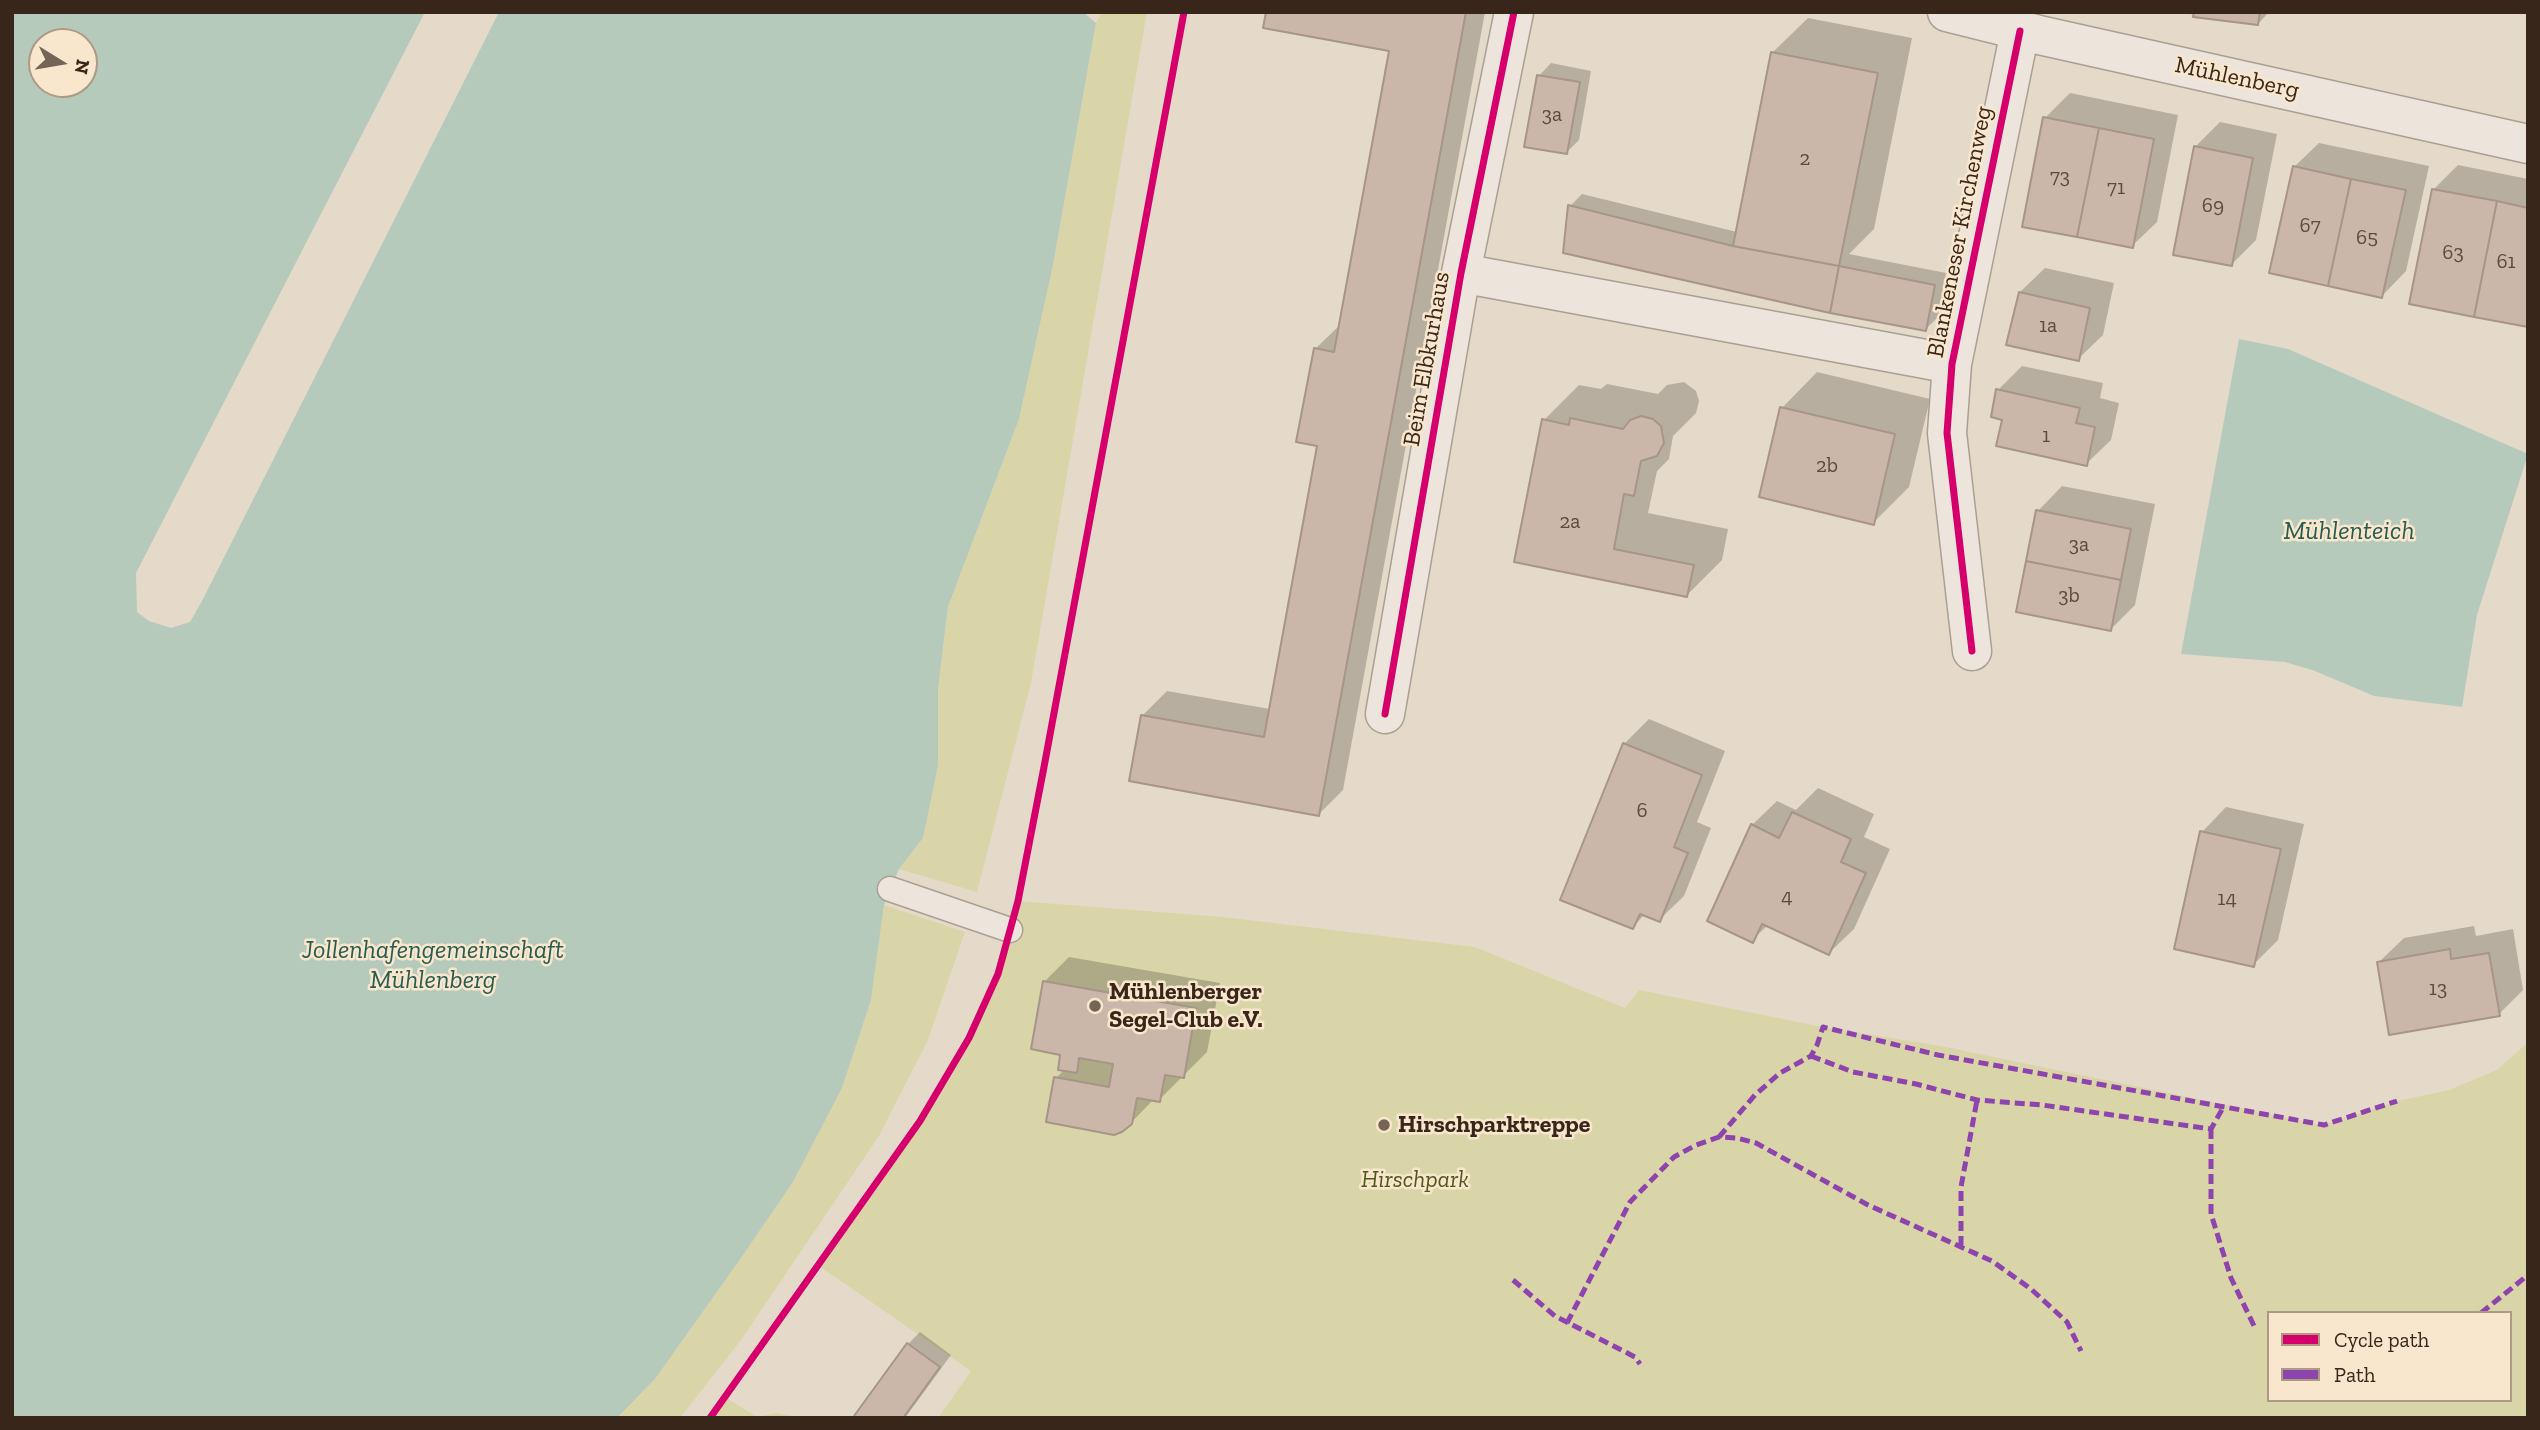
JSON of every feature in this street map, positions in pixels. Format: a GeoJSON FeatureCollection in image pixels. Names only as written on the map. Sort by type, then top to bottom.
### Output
{"type":"FeatureCollection","features":[{"type":"Feature","properties":{"kind":"street","name":"Beim Elbkurhaus"},"geometry":{"type":"LineString","coordinates":[[1385,714],[1461,273],[1514,12]]}},
{"type":"Feature","properties":{"kind":"street","name":"Mühlenberg"},"geometry":{"type":"LineString","coordinates":[[1947,12],[2020,31],[2528,144]]}},
{"type":"Feature","properties":{"kind":"street","name":"Blankeneser Kirchenweg"},"geometry":{"type":"LineString","coordinates":[[1972,651],[1947,433],[1952,364],[2020,31]]}},
{"type":"Feature","properties":{"kind":"street","name":"Beim Elbkurhaus"},"geometry":{"type":"LineString","coordinates":[[1461,273],[1952,364]]}},
{"type":"Feature","properties":{"kind":"lane"},"geometry":{"type":"LineString","coordinates":[[890,889],[1010,930]]}},
{"type":"Feature","properties":{"kind":"green space"},"geometry":{"type":"Polygon","coordinates":[[[1102,12],[1147,12],[1031,683],[977,892],[899,869],[923,838],[938,766],[938,689],[948,607],[1019,419],[1053,265],[1096,23],[1102,12]]]}},
{"type":"Feature","properties":{"kind":"green space","name":"Hirschpark"},"geometry":{"type":"Polygon","coordinates":[[[1018,901],[1223,917],[1475,947],[1625,1008],[1639,990],[1823,1027],[1941,1046],[2323,1125],[2397,1101],[2449,1090],[2497,1070],[2528,1042],[2528,1418],[938,1418],[971,1371],[819,1266],[920,1121],[969,1038],[998,974],[1018,901]]]}},
{"type":"Feature","properties":{"kind":"green space"},"geometry":{"type":"Polygon","coordinates":[[[884,905],[965,932],[928,1040],[879,1136],[741,1340],[680,1418],[617,1418],[655,1379],[793,1182],[842,1088],[871,1000],[884,905]]]}},
{"type":"Feature","properties":{"kind":"green space"},"geometry":{"type":"Polygon","coordinates":[[[725,1397],[757,1417],[776,1413],[805,1418],[710,1418],[725,1397]]]}},
{"type":"Feature","properties":{"kind":"water","name":"Jollenhafengemeinschaft Mühlenberg"},"geometry":{"type":"Polygon","coordinates":[[[12,12],[425,12],[136,573],[137,612],[149,621],[171,628],[190,622],[202,601],[499,12],[1083,12],[1096,23],[1053,265],[1019,419],[948,607],[938,689],[938,766],[923,838],[899,869],[884,905],[871,1000],[842,1088],[793,1182],[655,1379],[617,1418],[12,1418],[12,12]]]}},
{"type":"Feature","properties":{"kind":"water","name":"Mühlenteich"},"geometry":{"type":"Polygon","coordinates":[[[2239,339],[2288,349],[2528,454],[2477,615],[2462,707],[2374,696],[2315,671],[2285,662],[2181,654],[2239,339]]]}},
{"type":"Feature","properties":{"kind":"building"},"geometry":{"type":"Polygon","coordinates":[[[1266,12],[1466,12],[1319,816],[1129,781],[1141,715],[1264,737],[1317,446],[1296,442],[1314,348],[1334,352],[1389,51],[1263,28],[1266,12]]]}},
{"type":"Feature","properties":{"kind":"building"},"geometry":{"type":"Polygon","coordinates":[[[2194,12],[2260,12],[2258,25],[2193,17],[2194,12]]]}},
{"type":"Feature","properties":{"kind":"building"},"geometry":{"type":"Polygon","coordinates":[[[1771,52],[1878,73],[1839,266],[1733,246],[1771,52]]]}},
{"type":"Feature","properties":{"kind":"building"},"geometry":{"type":"Polygon","coordinates":[[[1537,75],[1580,82],[1567,154],[1524,147],[1537,75]]]}},
{"type":"Feature","properties":{"kind":"building"},"geometry":{"type":"Polygon","coordinates":[[[2043,117],[2099,128],[2077,237],[2022,227],[2043,117]]]}},
{"type":"Feature","properties":{"kind":"building"},"geometry":{"type":"Polygon","coordinates":[[[2099,128],[2154,139],[2133,248],[2077,237],[2099,128]]]}},
{"type":"Feature","properties":{"kind":"building"},"geometry":{"type":"Polygon","coordinates":[[[2194,146],[2253,158],[2232,266],[2173,255],[2194,146]]]}},
{"type":"Feature","properties":{"kind":"building"},"geometry":{"type":"Polygon","coordinates":[[[2293,166],[2351,179],[2328,286],[2269,273],[2293,166]]]}},
{"type":"Feature","properties":{"kind":"building"},"geometry":{"type":"Polygon","coordinates":[[[2351,179],[2406,190],[2382,298],[2328,286],[2351,179]]]}},
{"type":"Feature","properties":{"kind":"building"},"geometry":{"type":"Polygon","coordinates":[[[2432,189],[2497,201],[2474,317],[2409,304],[2432,189]]]}},
{"type":"Feature","properties":{"kind":"building"},"geometry":{"type":"Polygon","coordinates":[[[2497,201],[2528,208],[2528,327],[2474,317],[2497,201]]]}},
{"type":"Feature","properties":{"kind":"building"},"geometry":{"type":"Polygon","coordinates":[[[1568,205],[1733,246],[1839,266],[1830,313],[1563,253],[1568,205]]]}},
{"type":"Feature","properties":{"kind":"building"},"geometry":{"type":"Polygon","coordinates":[[[1839,266],[1935,285],[1926,331],[1830,313],[1839,266]]]}},
{"type":"Feature","properties":{"kind":"building"},"geometry":{"type":"Polygon","coordinates":[[[2019,292],[2090,308],[2079,361],[2006,345],[2019,292]]]}},
{"type":"Feature","properties":{"kind":"building"},"geometry":{"type":"Polygon","coordinates":[[[1996,389],[2080,408],[2076,423],[2095,427],[2087,466],[1996,446],[2002,420],[1991,417],[1996,389]]]}},
{"type":"Feature","properties":{"kind":"building"},"geometry":{"type":"Polygon","coordinates":[[[1780,407],[1895,434],[1874,525],[1759,497],[1780,407]]]}},
{"type":"Feature","properties":{"kind":"building"},"geometry":{"type":"Polygon","coordinates":[[[1641,416],[1653,419],[1661,426],[1664,443],[1657,456],[1641,461],[1634,496],[1624,494],[1614,549],[1694,565],[1687,597],[1514,562],[1542,419],[1569,425],[1570,418],[1623,429],[1630,420],[1641,416]]]}},
{"type":"Feature","properties":{"kind":"building"},"geometry":{"type":"Polygon","coordinates":[[[2036,510],[2131,529],[2121,580],[2026,561],[2036,510]]]}},
{"type":"Feature","properties":{"kind":"building"},"geometry":{"type":"Polygon","coordinates":[[[2026,561],[2121,580],[2111,631],[2016,612],[2026,561]]]}},
{"type":"Feature","properties":{"kind":"building"},"geometry":{"type":"Polygon","coordinates":[[[1623,743],[1702,775],[1674,847],[1688,853],[1660,922],[1640,914],[1633,929],[1560,900],[1623,743]]]}},
{"type":"Feature","properties":{"kind":"building"},"geometry":{"type":"Polygon","coordinates":[[[1792,812],[1851,839],[1841,862],[1866,873],[1829,955],[1762,924],[1753,943],[1707,921],[1751,824],[1779,838],[1792,812]]]}},
{"type":"Feature","properties":{"kind":"building"},"geometry":{"type":"Polygon","coordinates":[[[2200,831],[2281,849],[2254,967],[2174,949],[2200,831]]]}},
{"type":"Feature","properties":{"kind":"building"},"geometry":{"type":"Polygon","coordinates":[[[2450,949],[2451,959],[2489,953],[2500,1016],[2389,1035],[2377,962],[2450,949]]]}},
{"type":"Feature","properties":{"kind":"building","name":"Mühlenberger Segel-Club e.V."},"geometry":{"type":"Polygon","coordinates":[[[1043,981],[1196,1008],[1184,1078],[1165,1075],[1160,1102],[1137,1098],[1132,1124],[1114,1135],[1046,1122],[1054,1077],[1109,1087],[1113,1064],[1079,1058],[1077,1073],[1058,1070],[1060,1055],[1031,1049],[1043,981]]]}},
{"type":"Feature","properties":{"kind":"building"},"geometry":{"type":"Polygon","coordinates":[[[907,1343],[940,1367],[903,1418],[854,1416],[907,1343]]]}},
{"type":"Feature","properties":{"kind":"marked path"},"geometry":{"type":"LineString","coordinates":[[1719,1137],[1755,1095],[1780,1073],[1811,1056],[1823,1027],[1938,1055],[2324,1125],[2397,1101]]}},
{"type":"Feature","properties":{"kind":"marked path"},"geometry":{"type":"LineString","coordinates":[[1811,1056],[1853,1072],[1916,1084],[1977,1100],[2042,1105],[2211,1129],[2224,1106]]}},
{"type":"Feature","properties":{"kind":"marked path"},"geometry":{"type":"LineString","coordinates":[[1961,1246],[1961,1187],[1977,1100]]}},
{"type":"Feature","properties":{"kind":"marked path"},"geometry":{"type":"LineString","coordinates":[[2211,1129],[2211,1214],[2231,1278],[2256,1330]]}},
{"type":"Feature","properties":{"kind":"marked path"},"geometry":{"type":"LineString","coordinates":[[1567,1323],[1630,1202],[1674,1157],[1719,1137],[1756,1143],[1868,1205],[1992,1261],[2031,1289],[2067,1322],[2081,1351]]}},
{"type":"Feature","properties":{"kind":"marked path"},"geometry":{"type":"LineString","coordinates":[[2483,1311],[2528,1275]]}},
{"type":"Feature","properties":{"kind":"marked path"},"geometry":{"type":"LineString","coordinates":[[1513,1280],[1555,1316],[1635,1357],[1640,1364]]}},
{"type":"Feature","properties":{"kind":"cycle path"},"geometry":{"type":"LineString","coordinates":[[710,1418],[920,1121],[969,1038],[998,974],[1018,901],[1044,767],[1184,12]]}},
{"type":"Feature","properties":{"kind":"cycle path"},"geometry":{"type":"LineString","coordinates":[[1385,714],[1461,273],[1514,12]]}},
{"type":"Feature","properties":{"kind":"cycle path"},"geometry":{"type":"LineString","coordinates":[[1972,651],[1947,433],[1952,364],[2020,31]]}},
{"type":"Feature","properties":{"kind":"place","name":"Mühlenberger Segel-Club e.V."},"geometry":{"type":"Point","coordinates":[1095,1006]}},
{"type":"Feature","properties":{"kind":"place","name":"Hirschparktreppe"},"geometry":{"type":"Point","coordinates":[1384,1125]}}]}
